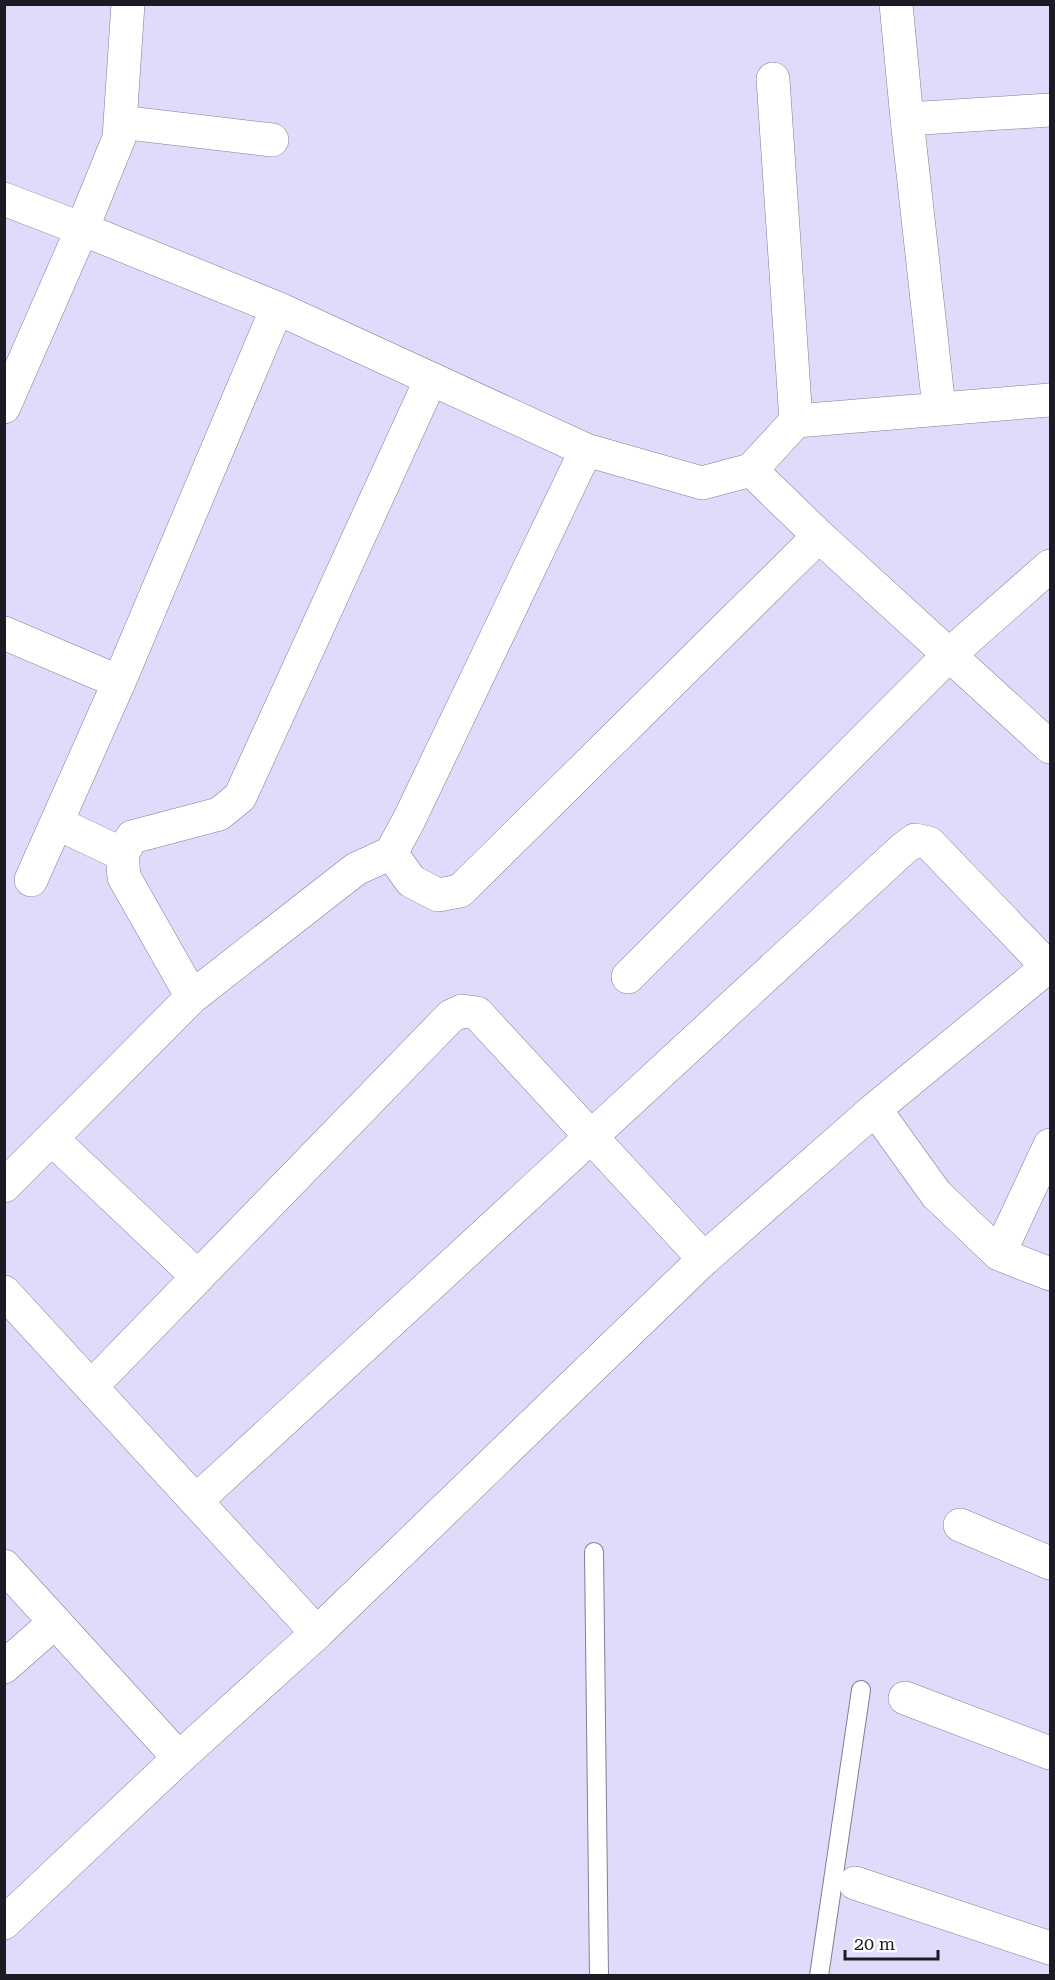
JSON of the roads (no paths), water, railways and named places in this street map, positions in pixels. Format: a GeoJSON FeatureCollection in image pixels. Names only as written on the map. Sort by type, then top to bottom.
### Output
{"type":"FeatureCollection","features":[{"type":"Feature","properties":{"kind":"street"},"geometry":{"type":"LineString","coordinates":[[4,407],[119,138],[128,4]]}},
{"type":"Feature","properties":{"kind":"street"},"geometry":{"type":"LineString","coordinates":[[896,4],[939,408]]}},
{"type":"Feature","properties":{"kind":"street"},"geometry":{"type":"LineString","coordinates":[[773,79],[796,421]]}},
{"type":"Feature","properties":{"kind":"street"},"geometry":{"type":"LineString","coordinates":[[907,119],[1050,110]]}},
{"type":"Feature","properties":{"kind":"street"},"geometry":{"type":"LineString","coordinates":[[120,122],[272,140]]}},
{"type":"Feature","properties":{"kind":"street"},"geometry":{"type":"LineString","coordinates":[[4,199],[277,308],[586,450],[702,483],[751,470],[796,421],[1050,400]]}},
{"type":"Feature","properties":{"kind":"street"},"geometry":{"type":"LineString","coordinates":[[31,880],[119,682],[277,308]]}},
{"type":"Feature","properties":{"kind":"street"},"geometry":{"type":"LineString","coordinates":[[192,997],[124,877],[122,854],[132,837],[219,814],[240,797],[431,379]]}},
{"type":"Feature","properties":{"kind":"street"},"geometry":{"type":"LineString","coordinates":[[4,1186],[192,997],[356,869],[391,853],[408,822],[586,450]]}},
{"type":"Feature","properties":{"kind":"street"},"geometry":{"type":"LineString","coordinates":[[751,470],[819,536],[1050,747]]}},
{"type":"Feature","properties":{"kind":"street"},"geometry":{"type":"LineString","coordinates":[[391,853],[411,881],[438,895],[460,891],[819,536]]}},
{"type":"Feature","properties":{"kind":"street"},"geometry":{"type":"LineString","coordinates":[[628,977],[949,655],[1050,566]]}},
{"type":"Feature","properties":{"kind":"street"},"geometry":{"type":"LineString","coordinates":[[4,633],[119,682]]}},
{"type":"Feature","properties":{"kind":"street"},"geometry":{"type":"LineString","coordinates":[[57,823],[122,854]]}},
{"type":"Feature","properties":{"kind":"street"},"geometry":{"type":"LineString","coordinates":[[4,1923],[179,1758],[317,1633],[704,1259],[875,1109],[1050,968],[929,843],[915,840],[196,1501]]}},
{"type":"Feature","properties":{"kind":"street"},"geometry":{"type":"LineString","coordinates":[[91,1387],[451,1016],[462,1011],[477,1013],[704,1259]]}},
{"type":"Feature","properties":{"kind":"street"},"geometry":{"type":"LineString","coordinates":[[875,1109],[936,1194],[999,1254],[1050,1274]]}},
{"type":"Feature","properties":{"kind":"street"},"geometry":{"type":"LineString","coordinates":[[52,1139],[198,1277]]}},
{"type":"Feature","properties":{"kind":"street"},"geometry":{"type":"LineString","coordinates":[[999,1254],[1050,1145]]}},
{"type":"Feature","properties":{"kind":"street"},"geometry":{"type":"LineString","coordinates":[[4,1292],[317,1633]]}},
{"type":"Feature","properties":{"kind":"street"},"geometry":{"type":"LineString","coordinates":[[960,1525],[1050,1563]]}},
{"type":"Feature","properties":{"kind":"street"},"geometry":{"type":"LineString","coordinates":[[4,1566],[179,1758]]}},
{"type":"Feature","properties":{"kind":"street"},"geometry":{"type":"LineString","coordinates":[[4,1667],[55,1622]]}},
{"type":"Feature","properties":{"kind":"street"},"geometry":{"type":"LineString","coordinates":[[906,1698],[1050,1753]]}},
{"type":"Feature","properties":{"kind":"street"},"geometry":{"type":"LineString","coordinates":[[855,1884],[1050,1948]]}},
{"type":"Feature","properties":{"kind":"lane"},"geometry":{"type":"LineString","coordinates":[[594,1552],[599,1976]]}},
{"type":"Feature","properties":{"kind":"lane"},"geometry":{"type":"LineString","coordinates":[[819,1976],[861,1690]]}}]}
